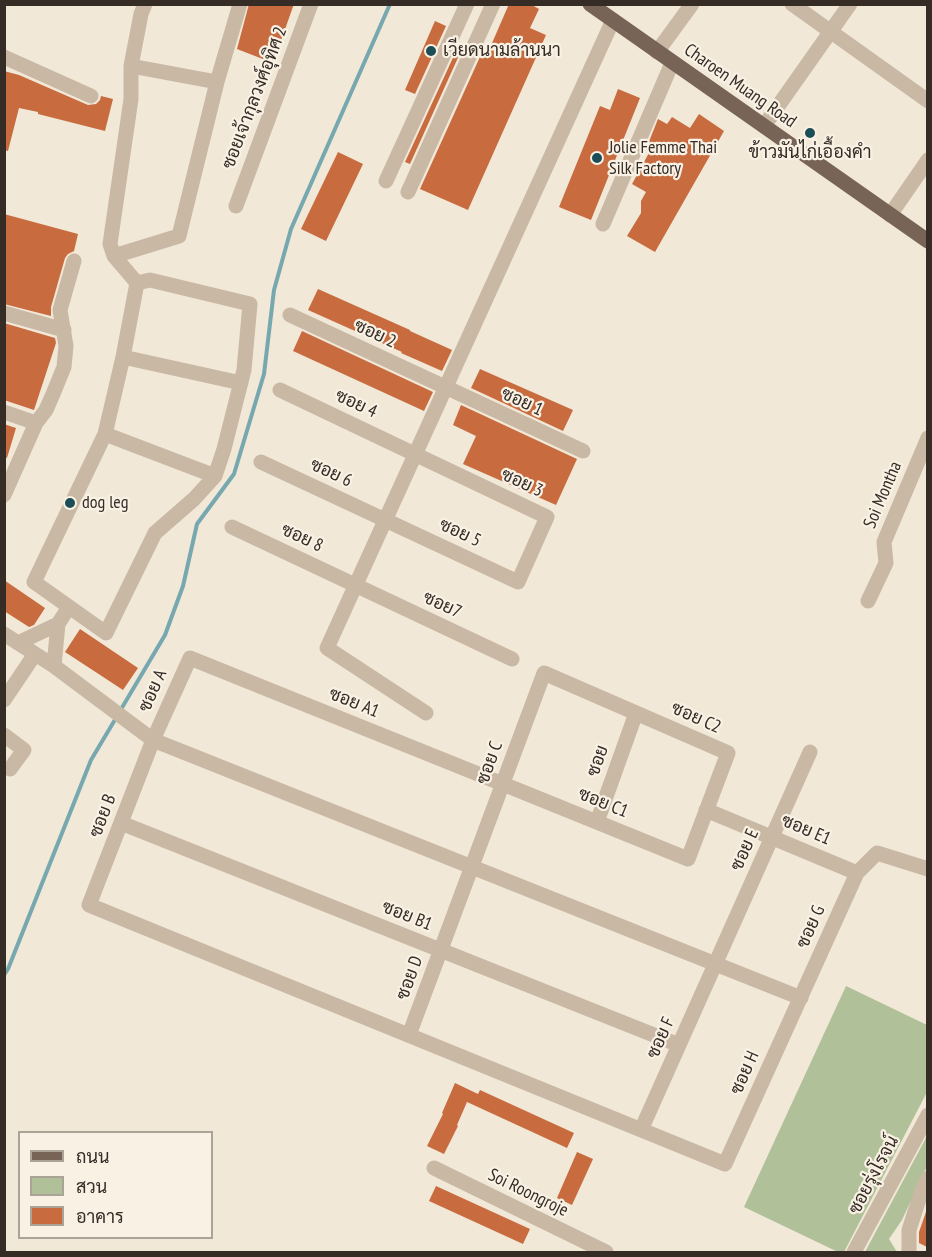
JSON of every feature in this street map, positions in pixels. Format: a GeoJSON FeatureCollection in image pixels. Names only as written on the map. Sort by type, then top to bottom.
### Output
{"type":"FeatureCollection","features":[{"type":"Feature","properties":{"kind":"main road","name":"Charoen Muang Road"},"geometry":{"type":"LineString","coordinates":[[590,4],[927,241]]}},
{"type":"Feature","properties":{"kind":"street"},"geometry":{"type":"LineString","coordinates":[[137,283],[114,256],[110,244],[131,99],[131,66],[145,4]]}},
{"type":"Feature","properties":{"kind":"street"},"geometry":{"type":"LineString","coordinates":[[114,256],[179,236],[217,82],[240,4]]}},
{"type":"Feature","properties":{"kind":"street","name":"ซอยเจ้ากุลวงศ์อุทิศ 2"},"geometry":{"type":"LineString","coordinates":[[236,206],[311,4]]}},
{"type":"Feature","properties":{"kind":"street"},"geometry":{"type":"LineString","coordinates":[[386,182],[467,4]]}},
{"type":"Feature","properties":{"kind":"street"},"geometry":{"type":"LineString","coordinates":[[408,192],[493,4]]}},
{"type":"Feature","properties":{"kind":"street"},"geometry":{"type":"LineString","coordinates":[[657,51],[692,4]]}},
{"type":"Feature","properties":{"kind":"street"},"geometry":{"type":"LineString","coordinates":[[792,4],[927,101]]}},
{"type":"Feature","properties":{"kind":"street"},"geometry":{"type":"LineString","coordinates":[[764,126],[850,4]]}},
{"type":"Feature","properties":{"kind":"street"},"geometry":{"type":"LineString","coordinates":[[426,713],[327,648],[613,20]]}},
{"type":"Feature","properties":{"kind":"street"},"geometry":{"type":"LineString","coordinates":[[4,57],[91,96]]}},
{"type":"Feature","properties":{"kind":"street"},"geometry":{"type":"LineString","coordinates":[[603,224],[672,63]]}},
{"type":"Feature","properties":{"kind":"street"},"geometry":{"type":"LineString","coordinates":[[131,66],[217,82]]}},
{"type":"Feature","properties":{"kind":"street"},"geometry":{"type":"LineString","coordinates":[[890,214],[927,160]]}},
{"type":"Feature","properties":{"kind":"street"},"geometry":{"type":"LineString","coordinates":[[4,495],[36,423],[46,410],[64,367],[66,346],[60,310],[74,261]]}},
{"type":"Feature","properties":{"kind":"street"},"geometry":{"type":"LineString","coordinates":[[150,280],[250,304],[244,370],[215,476],[194,499],[155,533],[106,633],[34,582],[105,434],[137,283],[150,280]]}},
{"type":"Feature","properties":{"kind":"street"},"geometry":{"type":"LineString","coordinates":[[4,313],[64,330]]}},
{"type":"Feature","properties":{"kind":"street","name":"ซอย 2"},"geometry":{"type":"LineString","coordinates":[[290,315],[445,387]]}},
{"type":"Feature","properties":{"kind":"street"},"geometry":{"type":"LineString","coordinates":[[123,357],[241,383]]}},
{"type":"Feature","properties":{"kind":"street","name":"ซอย 1"},"geometry":{"type":"LineString","coordinates":[[445,387],[583,451]]}},
{"type":"Feature","properties":{"kind":"street","name":"ซอย 4"},"geometry":{"type":"LineString","coordinates":[[280,390],[415,454]]}},
{"type":"Feature","properties":{"kind":"street"},"geometry":{"type":"LineString","coordinates":[[4,412],[36,423]]}},
{"type":"Feature","properties":{"kind":"street"},"geometry":{"type":"LineString","coordinates":[[105,434],[215,476]]}},
{"type":"Feature","properties":{"kind":"street","name":"Soi Montha"},"geometry":{"type":"LineString","coordinates":[[868,601],[886,563],[884,542],[927,438]]}},
{"type":"Feature","properties":{"kind":"street","name":"ซอย 3"},"geometry":{"type":"LineString","coordinates":[[415,454],[547,517],[518,582]]}},
{"type":"Feature","properties":{"kind":"street","name":"ซอย 6"},"geometry":{"type":"LineString","coordinates":[[261,462],[385,520]]}},
{"type":"Feature","properties":{"kind":"street","name":"ซอย 5"},"geometry":{"type":"LineString","coordinates":[[385,520],[518,582]]}},
{"type":"Feature","properties":{"kind":"street","name":"ซอย 8"},"geometry":{"type":"LineString","coordinates":[[232,527],[355,585]]}},
{"type":"Feature","properties":{"kind":"street","name":"ซอย7"},"geometry":{"type":"LineString","coordinates":[[355,585],[512,659]]}},
{"type":"Feature","properties":{"kind":"street"},"geometry":{"type":"LineString","coordinates":[[54,666],[58,624],[69,607]]}},
{"type":"Feature","properties":{"kind":"street"},"geometry":{"type":"LineString","coordinates":[[18,643],[58,624]]}},
{"type":"Feature","properties":{"kind":"street"},"geometry":{"type":"LineString","coordinates":[[4,634],[54,666],[153,740],[801,998]]}},
{"type":"Feature","properties":{"kind":"street"},"geometry":{"type":"LineString","coordinates":[[4,700],[35,654]]}},
{"type":"Feature","properties":{"kind":"street","name":"ซอย A"},"geometry":{"type":"LineString","coordinates":[[153,740],[190,658]]}},
{"type":"Feature","properties":{"kind":"street","name":"ซอย A1"},"geometry":{"type":"LineString","coordinates":[[190,658],[503,784]]}},
{"type":"Feature","properties":{"kind":"street","name":"ซอย C"},"geometry":{"type":"LineString","coordinates":[[472,866],[544,673]]}},
{"type":"Feature","properties":{"kind":"street","name":"ซอย C2"},"geometry":{"type":"LineString","coordinates":[[544,673],[728,753],[688,859]]}},
{"type":"Feature","properties":{"kind":"street","name":"ซอย"},"geometry":{"type":"LineString","coordinates":[[597,822],[636,713]]}},
{"type":"Feature","properties":{"kind":"street"},"geometry":{"type":"LineString","coordinates":[[4,735],[24,750],[10,769]]}},
{"type":"Feature","properties":{"kind":"street","name":"ซอย B"},"geometry":{"type":"LineString","coordinates":[[153,740],[89,905],[409,1035]]}},
{"type":"Feature","properties":{"kind":"street","name":"ซอย E"},"geometry":{"type":"LineString","coordinates":[[716,963],[810,752]]}},
{"type":"Feature","properties":{"kind":"street","name":"ซอย C1"},"geometry":{"type":"LineString","coordinates":[[503,784],[688,859]]}},
{"type":"Feature","properties":{"kind":"street","name":"ซอย E1"},"geometry":{"type":"LineString","coordinates":[[706,810],[857,873]]}},
{"type":"Feature","properties":{"kind":"street","name":"ซอย B1"},"geometry":{"type":"LineString","coordinates":[[121,823],[679,1045]]}},
{"type":"Feature","properties":{"kind":"street"},"geometry":{"type":"LineString","coordinates":[[857,873],[877,853],[927,869]]}},
{"type":"Feature","properties":{"kind":"street","name":"ซอย D"},"geometry":{"type":"LineString","coordinates":[[409,1035],[472,866]]}},
{"type":"Feature","properties":{"kind":"street","name":"ซอย G"},"geometry":{"type":"LineString","coordinates":[[801,998],[857,873]]}},
{"type":"Feature","properties":{"kind":"street","name":"ซอย F"},"geometry":{"type":"LineString","coordinates":[[641,1130],[716,963]]}},
{"type":"Feature","properties":{"kind":"street","name":"ซอย H"},"geometry":{"type":"LineString","coordinates":[[641,1130],[725,1164],[801,998]]}},
{"type":"Feature","properties":{"kind":"street"},"geometry":{"type":"LineString","coordinates":[[409,1035],[641,1130]]}},
{"type":"Feature","properties":{"kind":"street","name":"ซอยรุ่งโรจน์"},"geometry":{"type":"LineString","coordinates":[[854,1252],[927,1115]]}},
{"type":"Feature","properties":{"kind":"street","name":"Soi Roongroje"},"geometry":{"type":"LineString","coordinates":[[434,1168],[606,1252]]}},
{"type":"Feature","properties":{"kind":"street"},"geometry":{"type":"LineString","coordinates":[[909,1252],[909,1230],[927,1178]]}},
{"type":"Feature","properties":{"kind":"green space"},"geometry":{"type":"Polygon","coordinates":[[[846,986],[927,1025],[927,1092],[844,1252],[838,1252],[744,1207],[846,986]]]}},
{"type":"Feature","properties":{"kind":"green space"},"geometry":{"type":"Polygon","coordinates":[[[927,1136],[927,1166],[902,1220],[889,1239],[897,1252],[865,1252],[927,1136]]]}},
{"type":"Feature","properties":{"kind":"building"},"geometry":{"type":"Polygon","coordinates":[[[249,4],[294,4],[273,63],[237,49],[249,4]]]}},
{"type":"Feature","properties":{"kind":"building"},"geometry":{"type":"Polygon","coordinates":[[[509,4],[530,4],[539,9],[530,28],[546,35],[468,210],[420,189],[484,48],[489,50],[509,4]]]}},
{"type":"Feature","properties":{"kind":"building"},"geometry":{"type":"Polygon","coordinates":[[[435,21],[446,26],[415,94],[405,90],[435,21]]]}},
{"type":"Feature","properties":{"kind":"building"},"geometry":{"type":"Polygon","coordinates":[[[457,49],[461,51],[410,164],[405,162],[457,49]]]}},
{"type":"Feature","properties":{"kind":"building"},"geometry":{"type":"Polygon","coordinates":[[[4,71],[19,75],[88,105],[96,104],[101,96],[113,99],[105,131],[19,108],[8,151],[4,150],[4,71]]]}},
{"type":"Feature","properties":{"kind":"building","name":"Jolie Femme Thai Silk Factory"},"geometry":{"type":"Polygon","coordinates":[[[618,89],[640,98],[591,220],[559,207],[600,106],[610,110],[618,89]]]}},
{"type":"Feature","properties":{"kind":"building"},"geometry":{"type":"Polygon","coordinates":[[[699,114],[724,131],[655,252],[627,236],[641,213],[641,201],[646,192],[632,184],[650,151],[646,149],[658,119],[667,124],[672,117],[690,128],[699,114]]]}},
{"type":"Feature","properties":{"kind":"building"},"geometry":{"type":"Polygon","coordinates":[[[338,152],[363,164],[326,241],[301,229],[338,152]]]}},
{"type":"Feature","properties":{"kind":"building"},"geometry":{"type":"Polygon","coordinates":[[[4,214],[78,234],[74,251],[65,258],[51,307],[51,316],[4,304],[4,214]]]}},
{"type":"Feature","properties":{"kind":"building"},"geometry":{"type":"Polygon","coordinates":[[[318,289],[452,350],[442,371],[308,310],[318,289]]]}},
{"type":"Feature","properties":{"kind":"building"},"geometry":{"type":"Polygon","coordinates":[[[4,323],[55,338],[56,343],[34,410],[4,400],[4,323]]]}},
{"type":"Feature","properties":{"kind":"building"},"geometry":{"type":"Polygon","coordinates":[[[302,331],[433,392],[424,411],[293,351],[302,331]]]}},
{"type":"Feature","properties":{"kind":"building"},"geometry":{"type":"Polygon","coordinates":[[[480,369],[573,410],[563,431],[471,388],[480,369]]]}},
{"type":"Feature","properties":{"kind":"building"},"geometry":{"type":"Polygon","coordinates":[[[461,405],[577,459],[556,505],[463,464],[476,436],[453,425],[461,405]]]}},
{"type":"Feature","properties":{"kind":"building"},"geometry":{"type":"Polygon","coordinates":[[[4,424],[16,428],[7,458],[4,457],[4,424]]]}},
{"type":"Feature","properties":{"kind":"building"},"geometry":{"type":"Polygon","coordinates":[[[4,580],[45,608],[34,625],[29,627],[4,611],[4,580]]]}},
{"type":"Feature","properties":{"kind":"building"},"geometry":{"type":"Polygon","coordinates":[[[80,629],[138,668],[123,690],[65,652],[80,629]]]}},
{"type":"Feature","properties":{"kind":"building"},"geometry":{"type":"Polygon","coordinates":[[[455,1083],[478,1094],[480,1090],[574,1133],[567,1148],[467,1102],[444,1154],[427,1146],[455,1083]]]}},
{"type":"Feature","properties":{"kind":"building"},"geometry":{"type":"Polygon","coordinates":[[[577,1152],[593,1159],[572,1205],[557,1198],[577,1152]]]}},
{"type":"Feature","properties":{"kind":"building"},"geometry":{"type":"Polygon","coordinates":[[[436,1186],[530,1229],[523,1244],[429,1201],[436,1186]]]}},
{"type":"Feature","properties":{"kind":"building"},"geometry":{"type":"Polygon","coordinates":[[[927,1209],[927,1247],[919,1243],[919,1232],[927,1209]]]}},
{"type":"Feature","properties":{"kind":"waterway"},"geometry":{"type":"LineString","coordinates":[[120,711],[165,635],[183,586],[197,524],[234,474],[264,374],[274,290],[291,229],[390,4]]}},
{"type":"Feature","properties":{"kind":"waterway"},"geometry":{"type":"LineString","coordinates":[[4,975],[91,760],[116,718]]}},
{"type":"Feature","properties":{"kind":"place","name":"เวียดนามล้านนา"},"geometry":{"type":"Point","coordinates":[431,51]}},
{"type":"Feature","properties":{"kind":"place","name":"ข้าวมันไก่เอื้องคํา"},"geometry":{"type":"Point","coordinates":[810,133]}},
{"type":"Feature","properties":{"kind":"place","name":"Jolie Femme Thai Silk Factory"},"geometry":{"type":"Point","coordinates":[597,158]}},
{"type":"Feature","properties":{"kind":"place","name":"dog leg"},"geometry":{"type":"Point","coordinates":[70,503]}}]}
